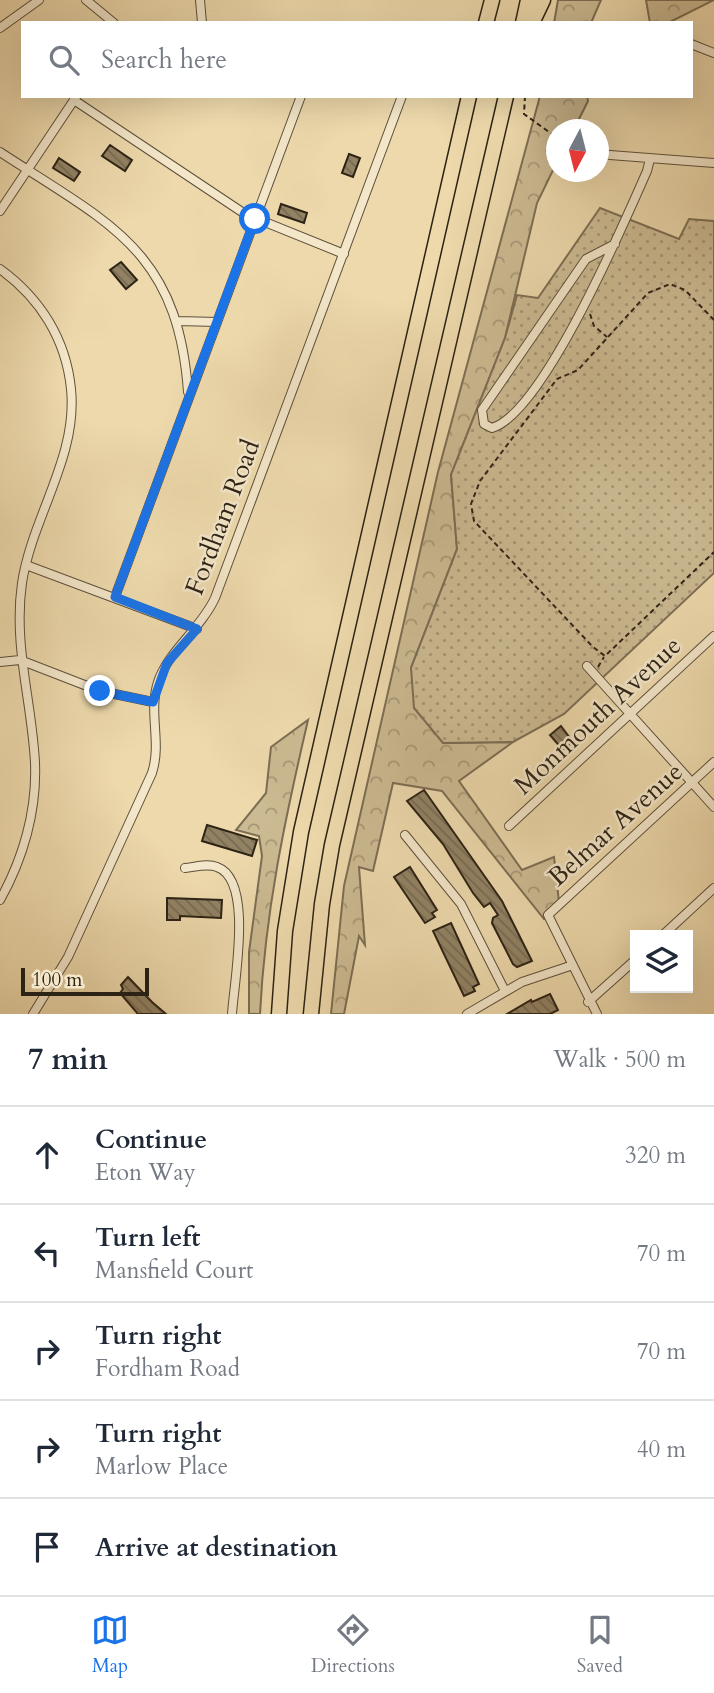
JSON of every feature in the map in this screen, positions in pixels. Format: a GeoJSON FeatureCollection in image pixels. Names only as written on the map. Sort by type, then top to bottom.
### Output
{"type":"FeatureCollection","features":[{"type":"Feature","properties":{"kind":"highway"},"geometry":{"type":"LineString","coordinates":[[483,0],[485,21]]}},
{"type":"Feature","properties":{"kind":"highway"},"geometry":{"type":"LineString","coordinates":[[486,21],[492,0]]}},
{"type":"Feature","properties":{"kind":"highway"},"geometry":{"type":"LineString","coordinates":[[523,21],[528,0]]}},
{"type":"Feature","properties":{"kind":"highway"},"geometry":{"type":"LineString","coordinates":[[533,21],[543,0]]}},
{"type":"Feature","properties":{"kind":"highway"},"geometry":{"type":"LineString","coordinates":[[279,1014],[285,931],[301,832],[469,98]]}},
{"type":"Feature","properties":{"kind":"highway"},"geometry":{"type":"LineString","coordinates":[[311,1014],[322,904],[334,833],[506,98]]}},
{"type":"Feature","properties":{"kind":"street"},"geometry":{"type":"LineString","coordinates":[[0,27],[39,0]]}},
{"type":"Feature","properties":{"kind":"street"},"geometry":{"type":"LineString","coordinates":[[86,0],[112,21]]}},
{"type":"Feature","properties":{"kind":"street"},"geometry":{"type":"LineString","coordinates":[[200,0],[202,21]]}},
{"type":"Feature","properties":{"kind":"street"},"geometry":{"type":"LineString","coordinates":[[693,45],[714,53]]}},
{"type":"Feature","properties":{"kind":"street"},"geometry":{"type":"LineString","coordinates":[[0,211],[76,98],[255,219],[344,254]]}},
{"type":"Feature","properties":{"kind":"street"},"geometry":{"type":"LineString","coordinates":[[115,597],[300,98]]}},
{"type":"Feature","properties":{"kind":"street","name":"Fordham Road"},"geometry":{"type":"LineString","coordinates":[[33,1014],[68,957],[152,773],[157,748],[153,702],[167,663],[197,629],[215,598],[401,98]]}},
{"type":"Feature","properties":{"kind":"street"},"geometry":{"type":"LineString","coordinates":[[0,152],[129,242],[157,276],[178,321],[188,395]]}},
{"type":"Feature","properties":{"kind":"street"},"geometry":{"type":"LineString","coordinates":[[610,155],[714,163]]}},
{"type":"Feature","properties":{"kind":"street"},"geometry":{"type":"LineString","coordinates":[[615,244],[586,259],[482,410],[484,424],[492,429],[503,425],[518,410],[558,354],[605,267],[615,244],[650,159]]}},
{"type":"Feature","properties":{"kind":"street"},"geometry":{"type":"LineString","coordinates":[[0,269],[25,289],[48,319],[64,355],[71,391],[68,440],[26,565],[19,610],[20,660],[32,734],[33,800],[19,859],[0,901]]}},
{"type":"Feature","properties":{"kind":"street"},"geometry":{"type":"LineString","coordinates":[[178,321],[217,322]]}},
{"type":"Feature","properties":{"kind":"street"},"geometry":{"type":"LineString","coordinates":[[26,565],[197,629]]}},
{"type":"Feature","properties":{"kind":"street","name":"Monmouth Avenue"},"geometry":{"type":"LineString","coordinates":[[509,826],[714,636]]}},
{"type":"Feature","properties":{"kind":"street"},"geometry":{"type":"LineString","coordinates":[[0,662],[20,660],[100,691],[153,702]]}},
{"type":"Feature","properties":{"kind":"street"},"geometry":{"type":"LineString","coordinates":[[587,666],[714,807]]}},
{"type":"Feature","properties":{"kind":"street","name":"Belmar Avenue"},"geometry":{"type":"LineString","coordinates":[[570,965],[547,918],[551,911],[714,762]]}},
{"type":"Feature","properties":{"kind":"street"},"geometry":{"type":"LineString","coordinates":[[404,835],[461,904],[505,991]]}},
{"type":"Feature","properties":{"kind":"street"},"geometry":{"type":"LineString","coordinates":[[185,868],[217,866],[229,874],[237,889],[240,909],[232,1014]]}},
{"type":"Feature","properties":{"kind":"street"},"geometry":{"type":"LineString","coordinates":[[668,930],[714,888]]}},
{"type":"Feature","properties":{"kind":"street"},"geometry":{"type":"LineString","coordinates":[[588,1002],[630,964]]}},
{"type":"Feature","properties":{"kind":"street"},"geometry":{"type":"LineString","coordinates":[[467,1014],[505,991],[570,965],[597,1014]]}},
{"type":"Feature","properties":{"kind":"path"},"geometry":{"type":"LineString","coordinates":[[525,98],[524,114],[546,130]]}},
{"type":"Feature","properties":{"kind":"path"},"geometry":{"type":"LineString","coordinates":[[605,656],[593,647],[474,520],[471,504],[480,481],[557,379],[578,370],[648,293],[670,284],[685,290],[714,320]]}},
{"type":"Feature","properties":{"kind":"path"},"geometry":{"type":"LineString","coordinates":[[587,302],[594,326],[607,338]]}},
{"type":"Feature","properties":{"kind":"path"},"geometry":{"type":"LineString","coordinates":[[594,674],[605,656],[714,553]]}},
{"type":"Feature","properties":{"kind":"green space"},"geometry":{"type":"Polygon","coordinates":[[[558,0],[601,0],[592,21],[554,21],[558,0]]]}},
{"type":"Feature","properties":{"kind":"green space"},"geometry":{"type":"Polygon","coordinates":[[[646,0],[714,0],[672,21],[650,21],[646,0]]]}},
{"type":"Feature","properties":{"kind":"green space"},"geometry":{"type":"Polygon","coordinates":[[[539,98],[587,98],[579,119],[546,119],[547,182],[537,203],[505,338],[451,475],[457,549],[411,668],[443,743],[513,742],[459,781],[522,870],[554,857],[559,902],[544,919],[442,791],[393,783],[373,871],[359,867],[365,945],[359,936],[344,1014],[331,1014],[344,886],[438,472],[539,98]]]}},
{"type":"Feature","properties":{"kind":"green space"},"geometry":{"type":"Polygon","coordinates":[[[600,208],[679,239],[689,219],[714,221],[714,573],[564,714],[513,742],[443,743],[414,708],[411,668],[457,549],[451,475],[505,338],[517,295],[538,298],[600,208]]]}},
{"type":"Feature","properties":{"kind":"green space"},"geometry":{"type":"Polygon","coordinates":[[[308,720],[277,866],[266,939],[260,1014],[249,1014],[249,952],[262,856],[259,836],[236,830],[266,793],[271,747],[308,720]]]}},
{"type":"Feature","properties":{"kind":"building"},"geometry":{"type":"Polygon","coordinates":[[[110,145],[132,160],[125,171],[102,156],[110,145]]]}},
{"type":"Feature","properties":{"kind":"building"},"geometry":{"type":"Polygon","coordinates":[[[349,154],[360,158],[353,177],[342,173],[349,154]]]}},
{"type":"Feature","properties":{"kind":"building"},"geometry":{"type":"Polygon","coordinates":[[[59,158],[80,172],[74,181],[53,168],[59,158]]]}},
{"type":"Feature","properties":{"kind":"building"},"geometry":{"type":"Polygon","coordinates":[[[281,204],[307,213],[304,223],[278,214],[281,204]]]}},
{"type":"Feature","properties":{"kind":"building"},"geometry":{"type":"Polygon","coordinates":[[[121,262],[137,280],[126,289],[110,270],[121,262]]]}},
{"type":"Feature","properties":{"kind":"building"},"geometry":{"type":"Polygon","coordinates":[[[561,726],[573,742],[563,750],[550,735],[561,726]]]}},
{"type":"Feature","properties":{"kind":"building"},"geometry":{"type":"Polygon","coordinates":[[[424,790],[502,901],[532,961],[517,967],[513,964],[492,923],[493,918],[498,915],[490,903],[484,907],[443,844],[407,801],[424,790]]]}},
{"type":"Feature","properties":{"kind":"building"},"geometry":{"type":"Polygon","coordinates":[[[207,825],[257,840],[252,856],[202,841],[207,825]]]}},
{"type":"Feature","properties":{"kind":"building"},"geometry":{"type":"Polygon","coordinates":[[[410,867],[437,910],[432,913],[435,917],[425,923],[394,877],[410,867]]]}},
{"type":"Feature","properties":{"kind":"building"},"geometry":{"type":"Polygon","coordinates":[[[167,898],[222,900],[221,918],[180,916],[180,920],[167,920],[167,898]]]}},
{"type":"Feature","properties":{"kind":"building"},"geometry":{"type":"Polygon","coordinates":[[[451,923],[479,984],[473,987],[475,991],[464,996],[433,931],[451,923]]]}},
{"type":"Feature","properties":{"kind":"building"},"geometry":{"type":"Polygon","coordinates":[[[128,977],[166,1014],[138,1014],[120,993],[123,989],[121,985],[128,977]]]}},
{"type":"Feature","properties":{"kind":"building"},"geometry":{"type":"Polygon","coordinates":[[[550,994],[558,1010],[550,1014],[507,1014],[531,1000],[532,1002],[550,994]]]}},
{"type":"Feature","properties":{"kind":"route"},"geometry":{"type":"LineString","coordinates":[[100,691],[120,698],[153,702],[167,663],[197,629],[115,597],[255,219]]}}]}
